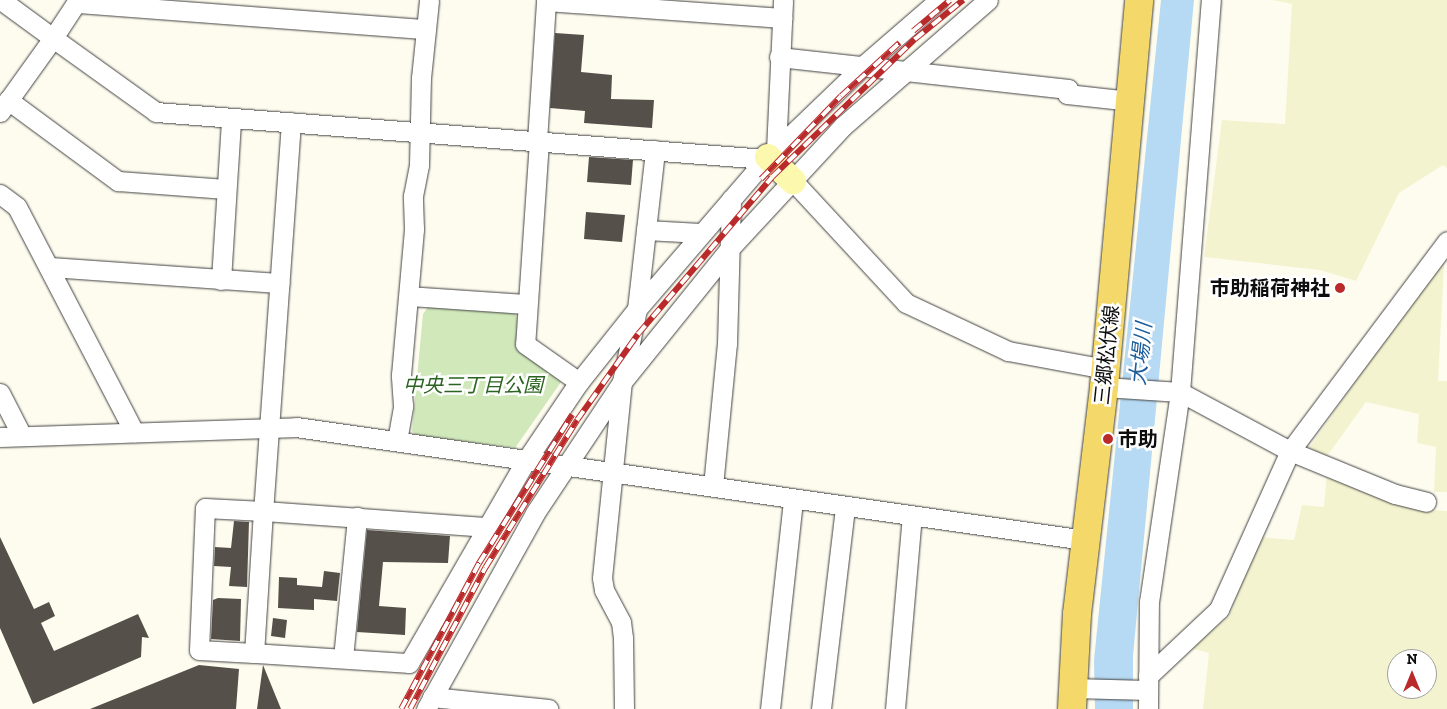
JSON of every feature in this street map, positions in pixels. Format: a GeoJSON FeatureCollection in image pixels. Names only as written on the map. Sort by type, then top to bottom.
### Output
{"type":"FeatureCollection","features":[{"type":"Feature","properties":{"kind":"main road","name":"三郷松伏線"},"geometry":{"type":"LineString","coordinates":[[1077,695],[1085,540],[1110,381],[1139,0]]}},
{"type":"Feature","properties":{"kind":"street"},"geometry":{"type":"LineString","coordinates":[[0,0],[156,112],[655,150],[770,155],[906,303],[1008,350],[1110,381],[1175,391],[1290,451],[1395,494],[1426,502]]}},
{"type":"Feature","properties":{"kind":"street"},"geometry":{"type":"LineString","coordinates":[[397,441],[402,406],[401,374],[409,296],[429,0]]}},
{"type":"Feature","properties":{"kind":"street"},"geometry":{"type":"LineString","coordinates":[[579,382],[525,344],[546,0],[782,9],[770,155]]}},
{"type":"Feature","properties":{"kind":"street"},"geometry":{"type":"LineString","coordinates":[[485,526],[205,508],[199,650],[409,663],[485,526],[526,459],[579,382],[637,309],[700,233],[770,155],[864,65],[939,0]]}},
{"type":"Feature","properties":{"kind":"street"},"geometry":{"type":"LineString","coordinates":[[548,709],[429,703],[493,585],[565,467],[622,382],[730,248],[843,126],[988,0]]}},
{"type":"Feature","properties":{"kind":"street"},"geometry":{"type":"LineString","coordinates":[[1148,709],[1145,685],[1149,602],[1175,391],[1211,0]]}},
{"type":"Feature","properties":{"kind":"street"},"geometry":{"type":"LineString","coordinates":[[226,189],[118,180],[4,106],[78,2],[426,29]]}},
{"type":"Feature","properties":{"kind":"street"},"geometry":{"type":"LineString","coordinates":[[779,57],[1068,89],[1067,94],[1130,101]]}},
{"type":"Feature","properties":{"kind":"street"},"geometry":{"type":"LineString","coordinates":[[221,280],[231,118]]}},
{"type":"Feature","properties":{"kind":"street"},"geometry":{"type":"LineString","coordinates":[[254,653],[291,122]]}},
{"type":"Feature","properties":{"kind":"street"},"geometry":{"type":"LineString","coordinates":[[624,709],[624,638],[621,622],[604,590],[602,578],[622,382],[637,309],[655,150]]}},
{"type":"Feature","properties":{"kind":"street"},"geometry":{"type":"LineString","coordinates":[[0,194],[17,207],[134,432]]}},
{"type":"Feature","properties":{"kind":"street"},"geometry":{"type":"LineString","coordinates":[[713,486],[726,344],[731,199]]}},
{"type":"Feature","properties":{"kind":"street"},"geometry":{"type":"LineString","coordinates":[[646,230],[700,233]]}},
{"type":"Feature","properties":{"kind":"street"},"geometry":{"type":"LineString","coordinates":[[1077,695],[1145,685],[1219,609],[1290,451],[1447,241]]}},
{"type":"Feature","properties":{"kind":"street"},"geometry":{"type":"LineString","coordinates":[[49,267],[280,284]]}},
{"type":"Feature","properties":{"kind":"street"},"geometry":{"type":"LineString","coordinates":[[409,296],[527,304]]}},
{"type":"Feature","properties":{"kind":"street"},"geometry":{"type":"LineString","coordinates":[[0,392],[22,436]]}},
{"type":"Feature","properties":{"kind":"street"},"geometry":{"type":"LineString","coordinates":[[0,437],[269,426],[296,427],[1085,540]]}},
{"type":"Feature","properties":{"kind":"street"},"geometry":{"type":"LineString","coordinates":[[770,709],[793,499]]}},
{"type":"Feature","properties":{"kind":"street"},"geometry":{"type":"LineString","coordinates":[[821,709],[845,507]]}},
{"type":"Feature","properties":{"kind":"street"},"geometry":{"type":"LineString","coordinates":[[895,709],[912,516]]}},
{"type":"Feature","properties":{"kind":"street"},"geometry":{"type":"LineString","coordinates":[[343,658],[357,518]]}},
{"type":"Feature","properties":{"kind":"green space"},"geometry":{"type":"Polygon","coordinates":[[[1273,0],[1447,0],[1447,168],[1443,165],[1399,193],[1356,281],[1320,270],[1204,257],[1222,120],[1285,124],[1292,4],[1273,0]]]}},
{"type":"Feature","properties":{"kind":"green space"},"geometry":{"type":"Polygon","coordinates":[[[1438,263],[1444,264],[1438,381],[1447,381],[1447,492],[1434,492],[1436,447],[1417,443],[1419,414],[1366,402],[1327,456],[1309,448],[1438,263]]]}},
{"type":"Feature","properties":{"kind":"green space","name":"中央三丁目公園"},"geometry":{"type":"Polygon","coordinates":[[[428,307],[513,312],[517,317],[516,347],[561,382],[515,448],[415,435],[412,431],[423,314],[428,307]]]}},
{"type":"Feature","properties":{"kind":"green space"},"geometry":{"type":"Polygon","coordinates":[[[1327,471],[1421,509],[1447,511],[1447,709],[1203,709],[1209,653],[1191,648],[1229,616],[1259,537],[1294,540],[1302,505],[1324,507],[1327,471]]]}},
{"type":"Feature","properties":{"kind":"water","name":"大場川"},"geometry":{"type":"Polygon","coordinates":[[[1161,0],[1194,0],[1133,656],[1133,709],[1095,709],[1094,660],[1161,0]]]}},
{"type":"Feature","properties":{"kind":"building"},"geometry":{"type":"Polygon","coordinates":[[[555,33],[584,35],[581,72],[612,75],[611,99],[654,100],[652,128],[584,123],[585,111],[550,108],[555,33]]]}},
{"type":"Feature","properties":{"kind":"building"},"geometry":{"type":"Polygon","coordinates":[[[589,157],[633,160],[631,185],[587,182],[589,157]]]}},
{"type":"Feature","properties":{"kind":"building"},"geometry":{"type":"Polygon","coordinates":[[[586,212],[625,215],[622,242],[584,239],[586,212]]]}},
{"type":"Feature","properties":{"kind":"building"},"geometry":{"type":"Polygon","coordinates":[[[234,521],[249,522],[247,587],[229,586],[231,567],[214,566],[215,547],[231,548],[234,521]]]}},
{"type":"Feature","properties":{"kind":"building"},"geometry":{"type":"Polygon","coordinates":[[[367,530],[450,536],[448,563],[383,562],[379,606],[406,608],[405,635],[357,632],[367,530]]]}},
{"type":"Feature","properties":{"kind":"building"},"geometry":{"type":"Polygon","coordinates":[[[0,537],[34,609],[49,602],[55,616],[41,623],[54,651],[138,614],[149,638],[142,637],[141,657],[33,704],[0,628],[0,537]]]}},
{"type":"Feature","properties":{"kind":"building"},"geometry":{"type":"Polygon","coordinates":[[[324,571],[340,573],[337,601],[314,599],[314,610],[278,608],[279,577],[297,578],[297,585],[322,587],[324,571]]]}},
{"type":"Feature","properties":{"kind":"building"},"geometry":{"type":"Polygon","coordinates":[[[218,598],[241,599],[240,641],[211,639],[213,600],[218,598]]]}},
{"type":"Feature","properties":{"kind":"building"},"geometry":{"type":"Polygon","coordinates":[[[273,618],[287,620],[285,638],[271,636],[273,618]]]}},
{"type":"Feature","properties":{"kind":"building"},"geometry":{"type":"Polygon","coordinates":[[[199,665],[239,669],[236,709],[90,709],[199,665]]]}},
{"type":"Feature","properties":{"kind":"building"},"geometry":{"type":"Polygon","coordinates":[[[263,665],[281,709],[257,709],[263,665]]]}},
{"type":"Feature","properties":{"kind":"railway"},"geometry":{"type":"LineString","coordinates":[[913,31],[950,0]]}},
{"type":"Feature","properties":{"kind":"railway"},"geometry":{"type":"LineString","coordinates":[[410,709],[485,568],[577,420],[638,334],[772,177],[915,39],[963,0]]}},
{"type":"Feature","properties":{"kind":"railway"},"geometry":{"type":"LineString","coordinates":[[761,179],[841,96],[899,43]]}},
{"type":"Feature","properties":{"kind":"railway"},"geometry":{"type":"LineString","coordinates":[[401,709],[479,563],[572,415]]}},
{"type":"Feature","properties":{"kind":"place","name":"市助稲荷神社"},"geometry":{"type":"Point","coordinates":[1340,288]}},
{"type":"Feature","properties":{"kind":"place","name":"市助"},"geometry":{"type":"Point","coordinates":[1108,439]}}]}
